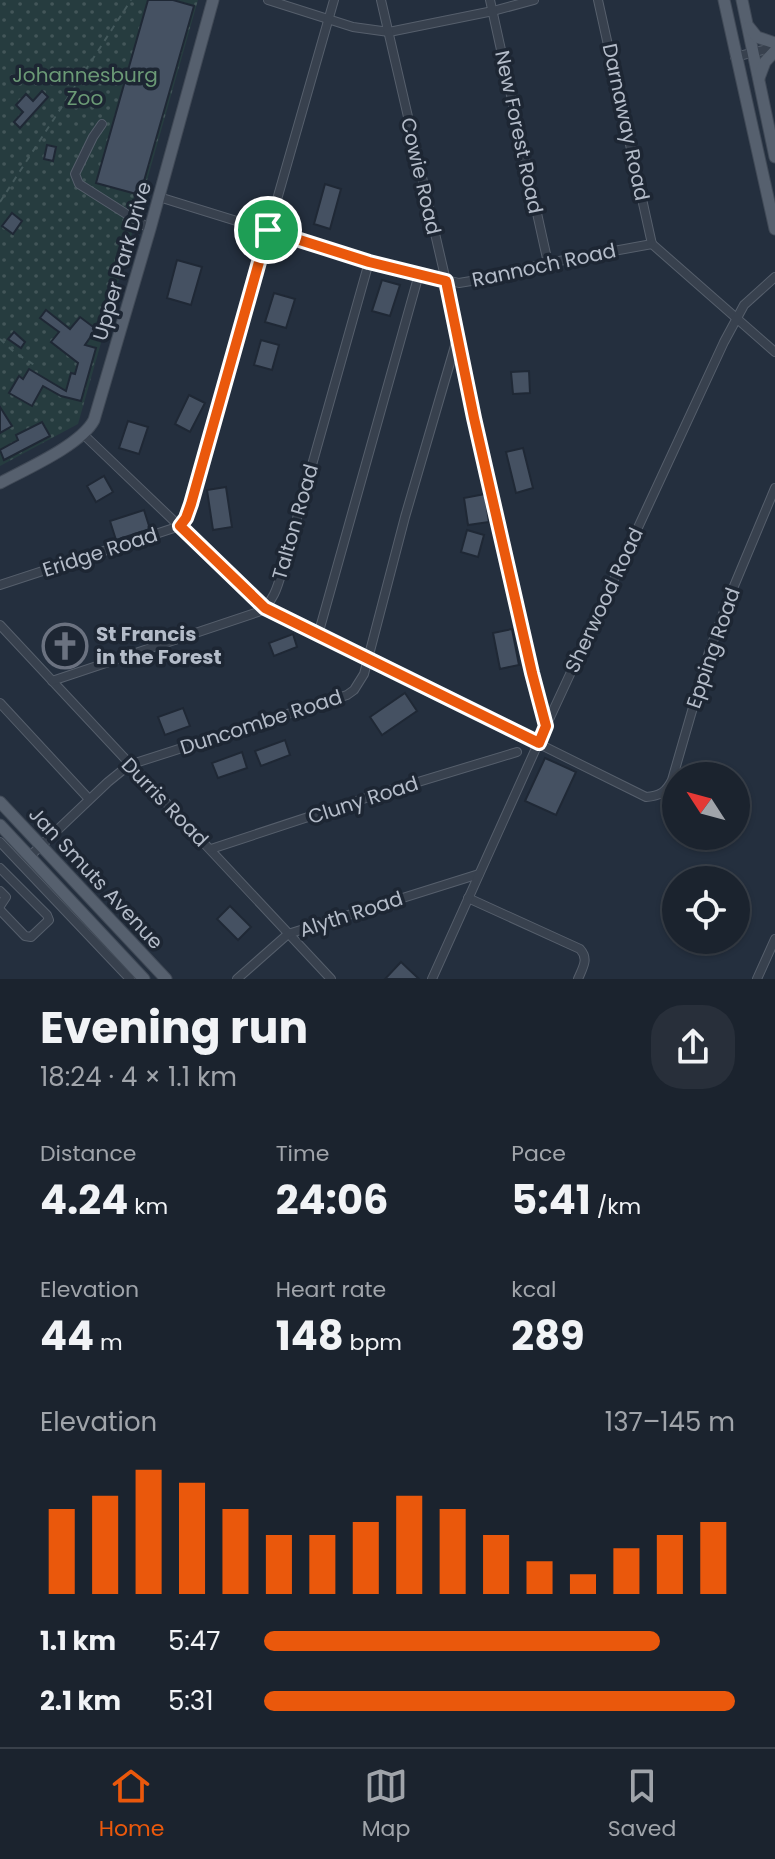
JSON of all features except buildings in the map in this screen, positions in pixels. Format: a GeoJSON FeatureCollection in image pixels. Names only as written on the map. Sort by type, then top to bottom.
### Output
{"type":"FeatureCollection","features":[{"type":"Feature","properties":{"kind":"main road","name":"Upper Park Drive"},"geometry":{"type":"LineString","coordinates":[[84,435],[99,406],[213,0]]}},
{"type":"Feature","properties":{"kind":"main road"},"geometry":{"type":"LineString","coordinates":[[724,0],[775,229]]}},
{"type":"Feature","properties":{"kind":"main road"},"geometry":{"type":"LineString","coordinates":[[742,0],[775,157]]}},
{"type":"Feature","properties":{"kind":"main road"},"geometry":{"type":"LineString","coordinates":[[748,27],[757,37],[775,47],[758,81]]}},
{"type":"Feature","properties":{"kind":"main road"},"geometry":{"type":"LineString","coordinates":[[0,483],[84,435]]}},
{"type":"Feature","properties":{"kind":"main road","name":"Jan Smuts Avenue"},"geometry":{"type":"LineString","coordinates":[[0,802],[166,979]]}},
{"type":"Feature","properties":{"kind":"main road","name":"Jan Smuts Avenue"},"geometry":{"type":"LineString","coordinates":[[0,825],[144,979]]}},
{"type":"Feature","properties":{"kind":"street"},"geometry":{"type":"LineString","coordinates":[[268,0],[353,27],[389,32],[534,0]]}},
{"type":"Feature","properties":{"kind":"street","name":"Eridge Road"},"geometry":{"type":"LineString","coordinates":[[0,585],[180,526],[186,518],[334,0]]}},
{"type":"Feature","properties":{"kind":"street","name":"Cowie Road"},"geometry":{"type":"LineString","coordinates":[[381,0],[546,726]]}},
{"type":"Feature","properties":{"kind":"street","name":"New Forest Road"},"geometry":{"type":"LineString","coordinates":[[490,0],[548,263]]}},
{"type":"Feature","properties":{"kind":"street","name":"Darnaway Road"},"geometry":{"type":"LineString","coordinates":[[598,0],[652,244]]}},
{"type":"Feature","properties":{"kind":"street"},"geometry":{"type":"LineString","coordinates":[[735,57],[775,47]]}},
{"type":"Feature","properties":{"kind":"street"},"geometry":{"type":"LineString","coordinates":[[102,124],[75,174],[79,184],[150,229]]}},
{"type":"Feature","properties":{"kind":"street","name":"Rannoch Road"},"geometry":{"type":"LineString","coordinates":[[159,197],[369,262],[459,283],[652,244]]}},
{"type":"Feature","properties":{"kind":"street"},"geometry":{"type":"LineString","coordinates":[[652,244],[775,352]]}},
{"type":"Feature","properties":{"kind":"street","name":"Talton Road"},"geometry":{"type":"LineString","coordinates":[[265,608],[275,593],[285,561],[369,262]]}},
{"type":"Feature","properties":{"kind":"street"},"geometry":{"type":"LineString","coordinates":[[318,635],[419,274]]}},
{"type":"Feature","properties":{"kind":"street","name":"Sherwood Road"},"geometry":{"type":"LineString","coordinates":[[432,979],[736,318],[744,305],[775,277]]}},
{"type":"Feature","properties":{"kind":"street","name":"Duncombe Road"},"geometry":{"type":"LineString","coordinates":[[29,857],[129,765],[347,695],[360,684],[457,338]]}},
{"type":"Feature","properties":{"kind":"street"},"geometry":{"type":"LineString","coordinates":[[84,435],[265,608],[539,743]]}},
{"type":"Feature","properties":{"kind":"street","name":"Epping Road"},"geometry":{"type":"LineString","coordinates":[[539,743],[646,797],[661,794],[668,788],[714,638],[775,488]]}},
{"type":"Feature","properties":{"kind":"street"},"geometry":{"type":"LineString","coordinates":[[52,681],[265,608]]}},
{"type":"Feature","properties":{"kind":"street","name":"Durris Road"},"geometry":{"type":"LineString","coordinates":[[0,625],[331,979]]}},
{"type":"Feature","properties":{"kind":"street"},"geometry":{"type":"LineString","coordinates":[[0,703],[89,799]]}},
{"type":"Feature","properties":{"kind":"street","name":"Cluny Road"},"geometry":{"type":"LineString","coordinates":[[211,849],[517,752]]}},
{"type":"Feature","properties":{"kind":"street"},"geometry":{"type":"LineString","coordinates":[[0,842],[130,979]]}},
{"type":"Feature","properties":{"kind":"street"},"geometry":{"type":"LineString","coordinates":[[0,868],[49,920],[31,937],[25,936],[0,908],[6,897],[0,891]]}},
{"type":"Feature","properties":{"kind":"street","name":"Alyth Road"},"geometry":{"type":"LineString","coordinates":[[237,979],[288,934],[479,874]]}},
{"type":"Feature","properties":{"kind":"street"},"geometry":{"type":"LineString","coordinates":[[468,898],[575,946],[585,955],[586,962],[578,979]]}},
{"type":"Feature","properties":{"kind":"street"},"geometry":{"type":"LineString","coordinates":[[757,979],[775,939]]}},
{"type":"Feature","properties":{"kind":"path"},"geometry":{"type":"LineString","coordinates":[[0,202],[131,0]]}},
{"type":"Feature","properties":{"kind":"path"},"geometry":{"type":"LineString","coordinates":[[0,187],[6,192]]}},
{"type":"Feature","properties":{"kind":"path"},"geometry":{"type":"LineString","coordinates":[[0,339],[36,366]]}},
{"type":"Feature","properties":{"kind":"green space","name":"Johannesburg Zoo"},"geometry":{"type":"Polygon","coordinates":[[[0,0],[198,0],[78,424],[0,466],[0,0]]]}},
{"type":"Feature","properties":{"kind":"place","name":"St Francis in the Forest"},"geometry":{"type":"Point","coordinates":[65,646]}},
{"type":"Feature","properties":{"kind":"route"},"geometry":{"type":"LineString","coordinates":[[268,230],[369,262],[446,281],[474,418],[546,726],[539,743],[265,608],[180,526],[191,504],[268,230]]}}]}
